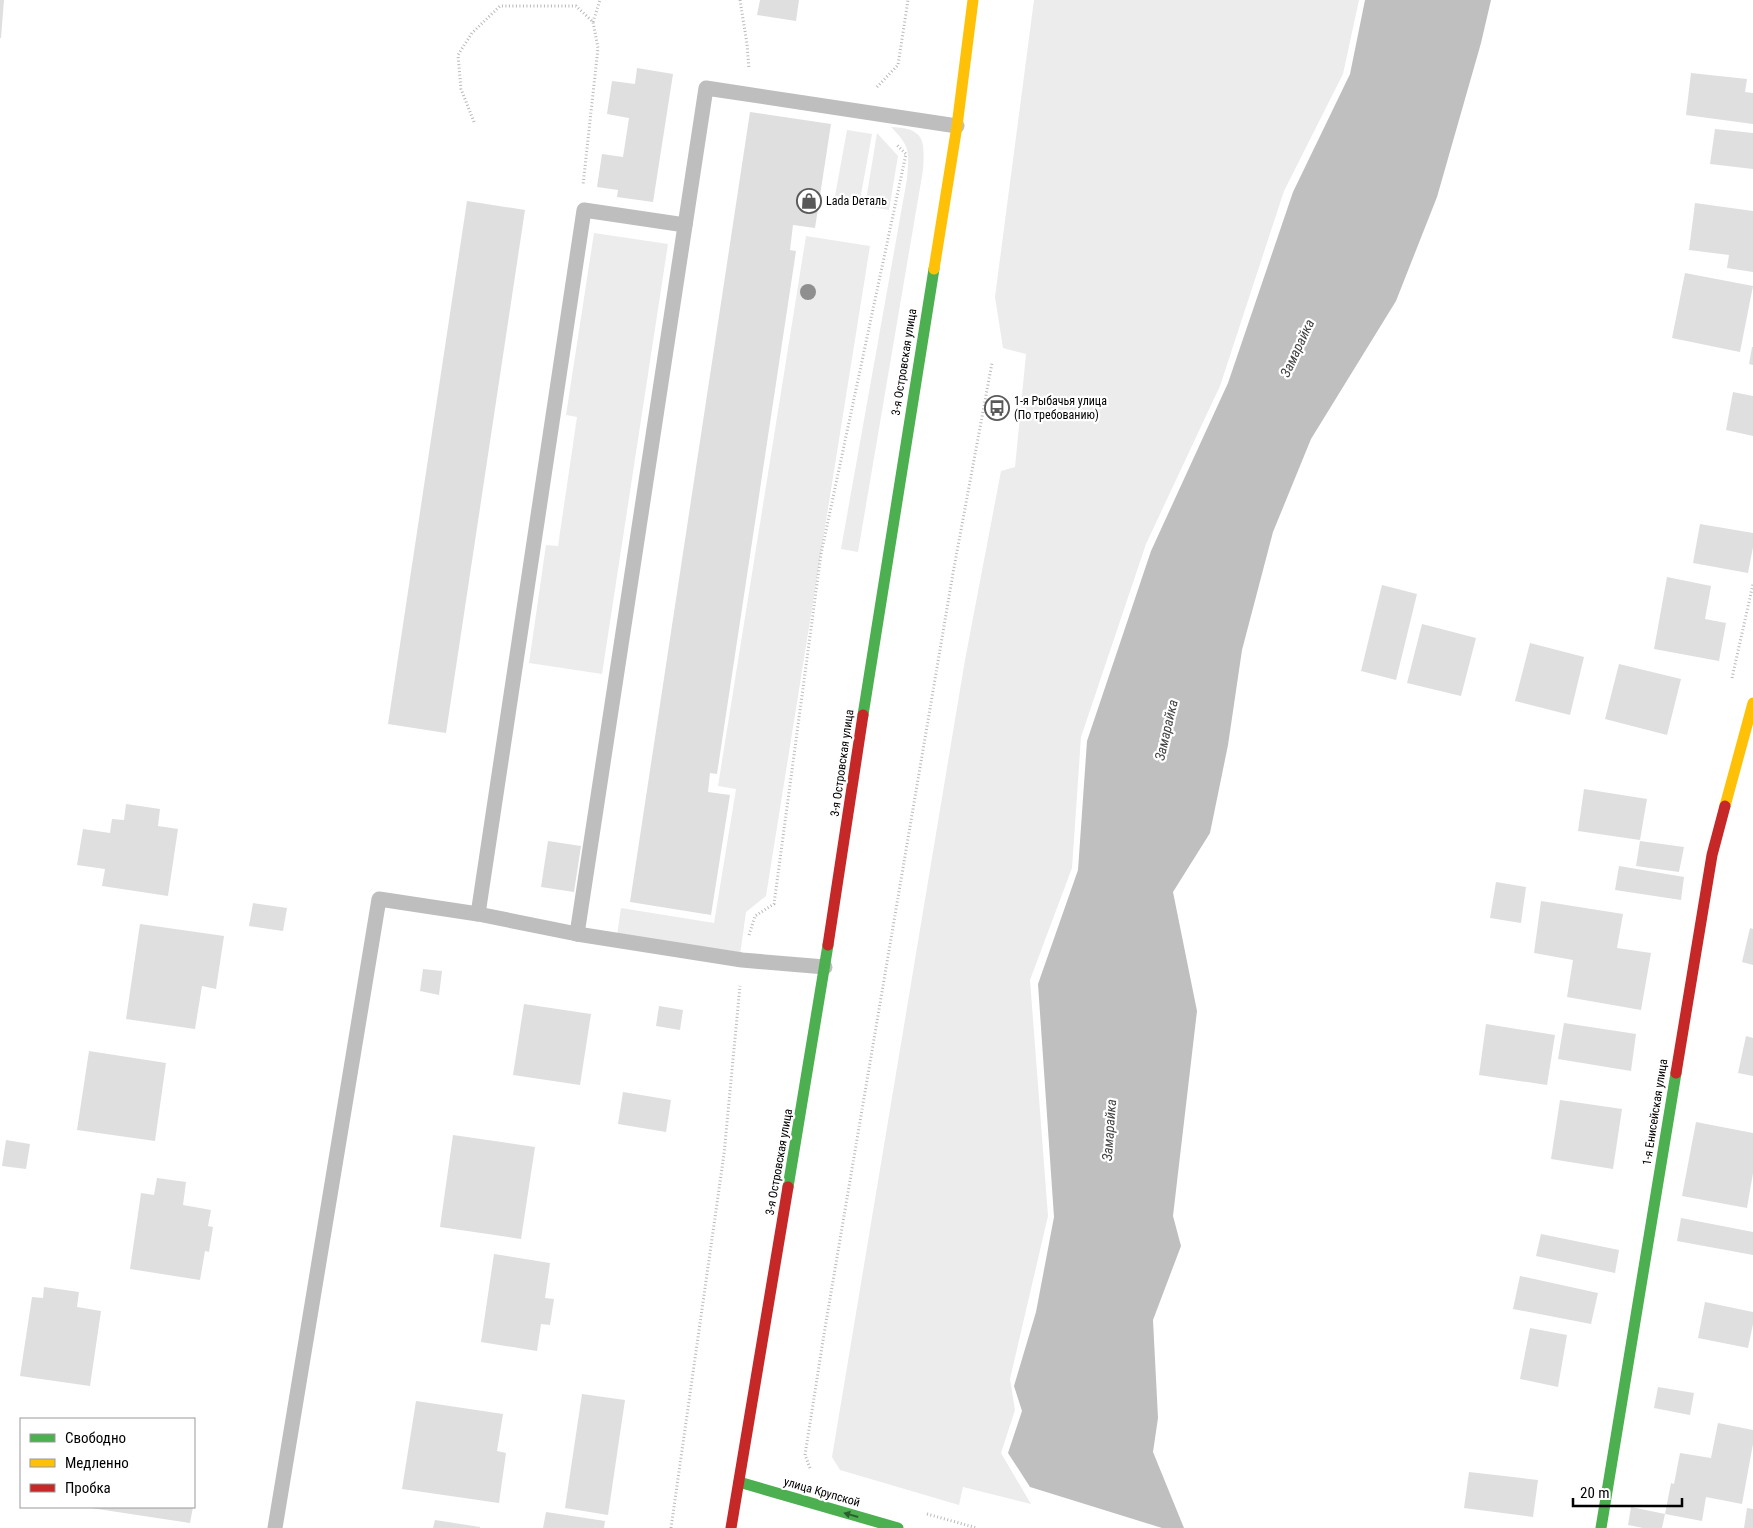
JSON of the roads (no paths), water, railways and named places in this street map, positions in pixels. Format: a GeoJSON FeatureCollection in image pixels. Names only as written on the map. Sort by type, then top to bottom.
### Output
{"type":"FeatureCollection","features":[{"type":"Feature","properties":{"kind":"main road","name":"3-я Островская улица"},"geometry":{"type":"LineString","coordinates":[[730,1528],[825,968],[886,563],[957,126],[973,0]]}},
{"type":"Feature","properties":{"kind":"main road","name":"1-я Енисейская улица"},"geometry":{"type":"LineString","coordinates":[[1601,1528],[1712,855],[1753,704]]}},
{"type":"Feature","properties":{"kind":"main road","name":"улица Крупской"},"geometry":{"type":"LineString","coordinates":[[739,1482],[898,1528]]}},
{"type":"Feature","properties":{"kind":"lane"},"geometry":{"type":"LineString","coordinates":[[577,934],[706,88],[957,126]]}},
{"type":"Feature","properties":{"kind":"lane"},"geometry":{"type":"LineString","coordinates":[[478,914],[584,210],[685,225]]}},
{"type":"Feature","properties":{"kind":"lane"},"geometry":{"type":"LineString","coordinates":[[275,1528],[379,899],[478,914],[577,934],[742,960],[825,968]]}},
{"type":"Feature","properties":{"kind":"water","name":"Замарайка"},"geometry":{"type":"Polygon","coordinates":[[[1365,0],[1491,0],[1481,43],[1437,197],[1396,301],[1311,439],[1273,532],[1242,650],[1228,745],[1210,833],[1173,892],[1197,1011],[1173,1216],[1181,1246],[1153,1320],[1158,1418],[1153,1452],[1184,1528],[1162,1528],[1030,1487],[1008,1453],[1022,1411],[1014,1386],[1036,1312],[1054,1217],[1038,984],[1078,870],[1087,741],[1151,551],[1228,383],[1293,192],[1350,74],[1365,0]]]}},
{"type":"Feature","properties":{"kind":"place","name":"Lada Dеталь"},"geometry":{"type":"Point","coordinates":[809,201]}},
{"type":"Feature","properties":{"kind":"place","name":"1-я Рыбачья улица (По требованию)"},"geometry":{"type":"Point","coordinates":[997,408]}}]}
